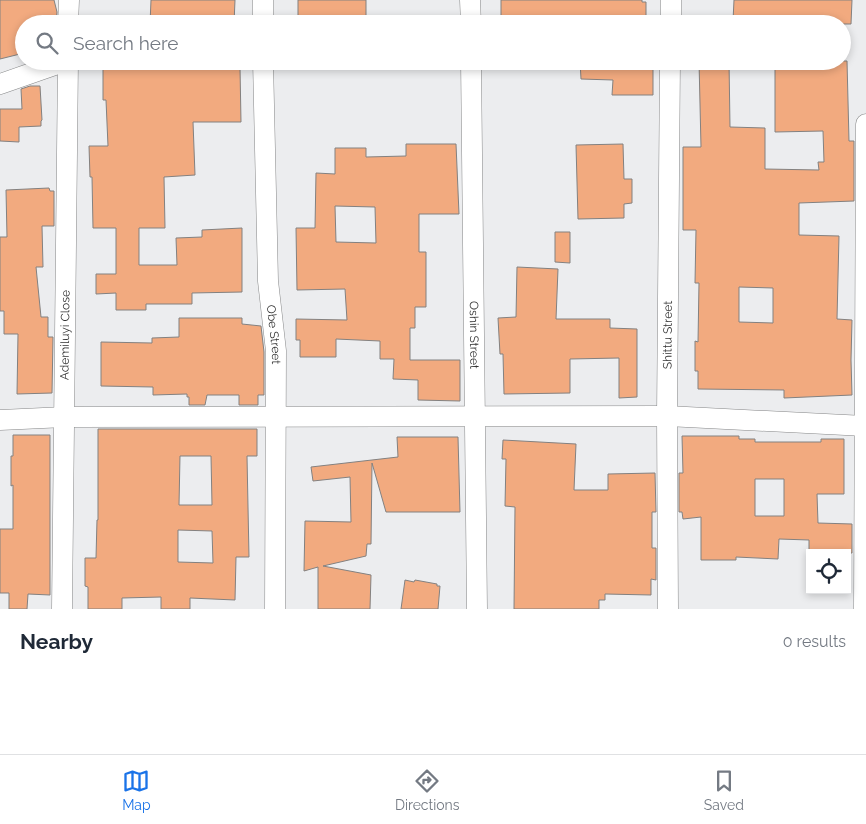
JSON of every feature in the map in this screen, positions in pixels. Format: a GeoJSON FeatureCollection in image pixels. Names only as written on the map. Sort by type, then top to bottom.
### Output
{"type":"FeatureCollection","features":[{"type":"Feature","properties":{"kind":"street"},"geometry":{"type":"LineString","coordinates":[[68,0],[68,15]]}},
{"type":"Feature","properties":{"kind":"street"},"geometry":{"type":"LineString","coordinates":[[263,0],[263,15]]}},
{"type":"Feature","properties":{"kind":"street"},"geometry":{"type":"LineString","coordinates":[[470,0],[471,15]]}},
{"type":"Feature","properties":{"kind":"street"},"geometry":{"type":"LineString","coordinates":[[671,0],[671,15]]}},
{"type":"Feature","properties":{"kind":"street"},"geometry":{"type":"LineString","coordinates":[[0,84],[41,70]]}},
{"type":"Feature","properties":{"kind":"street","name":"Ademiluyi Close"},"geometry":{"type":"LineString","coordinates":[[62,609],[67,70]]}},
{"type":"Feature","properties":{"kind":"street","name":"Obe Street"},"geometry":{"type":"LineString","coordinates":[[263,70],[268,280],[276,351],[275,609]]}},
{"type":"Feature","properties":{"kind":"street","name":"Oshin Street"},"geometry":{"type":"LineString","coordinates":[[471,70],[477,609]]}},
{"type":"Feature","properties":{"kind":"street","name":"Shittu Street"},"geometry":{"type":"LineString","coordinates":[[668,609],[666,416],[670,70]]}},
{"type":"Feature","properties":{"kind":"street"},"geometry":{"type":"LineString","coordinates":[[864,609],[866,124]]}},
{"type":"Feature","properties":{"kind":"street"},"geometry":{"type":"LineString","coordinates":[[0,420],[65,416],[666,416],[865,426]]}},
{"type":"Feature","properties":{"kind":"building"},"geometry":{"type":"Polygon","coordinates":[[[0,0],[54,0],[57,15],[15,15],[15,55],[0,59],[0,0]]]}},
{"type":"Feature","properties":{"kind":"building"},"geometry":{"type":"Polygon","coordinates":[[[151,0],[235,0],[234,15],[150,15],[151,0]]]}},
{"type":"Feature","properties":{"kind":"building"},"geometry":{"type":"Polygon","coordinates":[[[298,0],[366,0],[366,15],[298,15],[298,0]]]}},
{"type":"Feature","properties":{"kind":"building"},"geometry":{"type":"Polygon","coordinates":[[[501,0],[642,0],[642,2],[646,2],[646,15],[501,15],[501,0]]]}},
{"type":"Feature","properties":{"kind":"building"},"geometry":{"type":"Polygon","coordinates":[[[734,0],[852,0],[851,24],[851,15],[733,15],[734,0]]]}},
{"type":"Feature","properties":{"kind":"building"},"geometry":{"type":"Polygon","coordinates":[[[103,70],[240,70],[241,122],[193,122],[195,175],[164,177],[165,228],[139,228],[139,265],[177,265],[176,238],[202,237],[202,230],[242,228],[242,292],[192,293],[192,304],[146,304],[146,310],[116,310],[116,293],[96,294],[96,274],[116,274],[116,228],[93,228],[89,146],[108,146],[106,100],[103,100],[103,70]]]}},
{"type":"Feature","properties":{"kind":"building"},"geometry":{"type":"Polygon","coordinates":[[[580,70],[653,70],[653,95],[612,95],[613,80],[581,79],[580,70]]]}},
{"type":"Feature","properties":{"kind":"building"},"geometry":{"type":"Polygon","coordinates":[[[699,70],[729,70],[730,127],[765,128],[765,169],[819,170],[818,162],[824,162],[823,131],[775,132],[775,70],[847,70],[849,141],[854,141],[854,201],[799,203],[799,235],[839,236],[837,319],[852,320],[852,395],[784,398],[784,390],[698,389],[698,371],[695,371],[695,341],[698,342],[699,283],[695,283],[696,230],[683,230],[683,147],[701,147],[699,70]],[[739,287],[739,322],[773,323],[773,288],[739,287]]]}},
{"type":"Feature","properties":{"kind":"building"},"geometry":{"type":"Polygon","coordinates":[[[30,86],[40,86],[41,126],[19,127],[19,142],[0,141],[0,109],[22,109],[21,89],[30,86]]]}},
{"type":"Feature","properties":{"kind":"building"},"geometry":{"type":"Polygon","coordinates":[[[406,144],[456,144],[459,214],[419,214],[419,252],[426,252],[426,307],[415,307],[415,328],[410,328],[410,360],[460,360],[460,401],[418,400],[418,380],[393,379],[394,359],[380,359],[380,341],[336,339],[336,357],[300,357],[300,340],[296,340],[296,319],[347,320],[345,289],[297,290],[296,228],[315,228],[316,173],[335,174],[335,148],[366,148],[366,157],[406,156],[406,144]],[[335,206],[336,242],[376,243],[375,207],[335,206]]]}},
{"type":"Feature","properties":{"kind":"building"},"geometry":{"type":"Polygon","coordinates":[[[623,144],[624,179],[632,179],[632,203],[624,204],[624,218],[578,219],[576,145],[623,144]]]}},
{"type":"Feature","properties":{"kind":"building"},"geometry":{"type":"Polygon","coordinates":[[[49,188],[50,191],[54,191],[54,226],[42,226],[43,267],[36,267],[41,317],[48,317],[48,337],[53,337],[52,393],[17,394],[18,334],[4,334],[4,311],[0,311],[0,237],[7,237],[6,190],[49,188]]]}},
{"type":"Feature","properties":{"kind":"building"},"geometry":{"type":"Polygon","coordinates":[[[555,232],[570,232],[570,263],[555,262],[555,232]]]}},
{"type":"Feature","properties":{"kind":"building"},"geometry":{"type":"Polygon","coordinates":[[[517,267],[558,269],[556,319],[610,319],[610,328],[637,329],[637,397],[619,398],[619,358],[570,359],[570,393],[504,394],[503,354],[500,354],[498,318],[516,317],[517,267]]]}},
{"type":"Feature","properties":{"kind":"building"},"geometry":{"type":"Polygon","coordinates":[[[179,318],[242,318],[242,324],[261,326],[264,352],[264,395],[258,395],[258,405],[239,405],[239,395],[207,395],[205,405],[189,405],[187,394],[153,395],[153,387],[101,386],[101,342],[152,343],[152,338],[179,337],[179,318]]]}},
{"type":"Feature","properties":{"kind":"building"},"geometry":{"type":"Polygon","coordinates":[[[98,429],[257,429],[257,456],[247,456],[249,557],[236,557],[235,600],[190,598],[190,609],[161,609],[161,597],[122,598],[122,609],[88,609],[88,587],[85,586],[85,558],[96,558],[98,429]],[[180,456],[179,505],[212,505],[211,456],[180,456]],[[178,530],[178,562],[213,563],[212,531],[178,530]]]}},
{"type":"Feature","properties":{"kind":"building"},"geometry":{"type":"Polygon","coordinates":[[[13,435],[50,435],[50,595],[28,594],[27,609],[9,609],[9,593],[0,593],[0,529],[13,529],[11,456],[13,456],[13,435]]]}},
{"type":"Feature","properties":{"kind":"building"},"geometry":{"type":"Polygon","coordinates":[[[682,436],[739,436],[739,439],[755,439],[755,442],[821,442],[821,439],[844,439],[844,494],[817,494],[818,523],[852,524],[852,553],[851,549],[809,549],[809,540],[779,539],[778,559],[736,557],[736,560],[701,560],[701,517],[683,519],[682,512],[679,512],[679,473],[683,473],[682,436]],[[755,479],[755,516],[784,516],[784,479],[755,479]]]}},
{"type":"Feature","properties":{"kind":"building"},"geometry":{"type":"Polygon","coordinates":[[[397,437],[458,437],[460,512],[386,512],[372,463],[371,544],[367,544],[366,556],[323,566],[371,575],[370,609],[318,609],[318,567],[304,571],[305,521],[351,522],[350,477],[313,481],[311,467],[398,457],[397,437]]]}},
{"type":"Feature","properties":{"kind":"building"},"geometry":{"type":"Polygon","coordinates":[[[503,440],[576,444],[574,490],[608,490],[608,474],[655,473],[656,512],[652,512],[652,548],[656,548],[656,580],[651,579],[651,595],[605,594],[605,600],[599,600],[599,609],[514,609],[515,507],[505,506],[506,459],[502,459],[503,440]]]}},
{"type":"Feature","properties":{"kind":"building"},"geometry":{"type":"Polygon","coordinates":[[[405,580],[414,582],[415,580],[440,586],[438,609],[401,609],[405,580]]]}}]}
